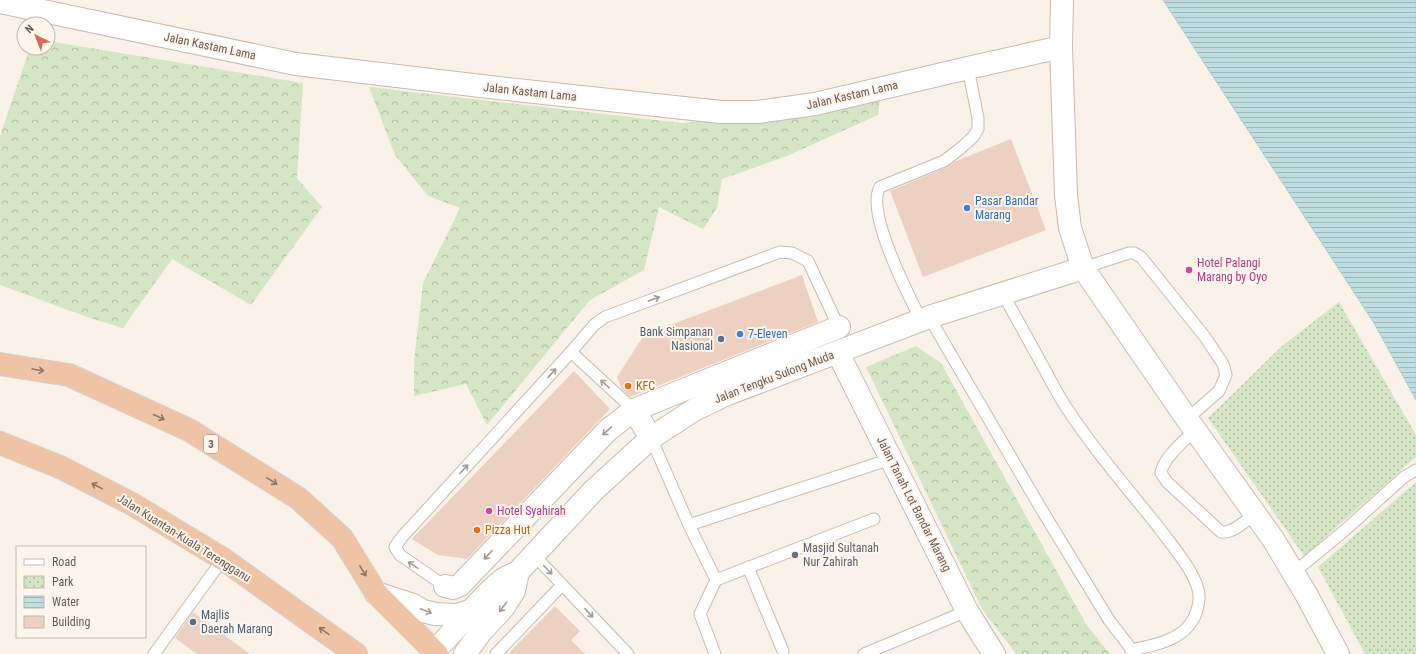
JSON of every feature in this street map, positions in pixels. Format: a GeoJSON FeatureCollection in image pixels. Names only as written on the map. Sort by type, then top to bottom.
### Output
{"type":"FeatureCollection","features":[{"type":"Feature","properties":{"kind":"highway","name":"3"},"geometry":{"type":"LineString","coordinates":[[0,364],[69,375],[189,430],[298,498],[342,538],[376,593],[436,652]]}},
{"type":"Feature","properties":{"kind":"highway","name":"Jalan Kuantan-Kuala Terengganu"},"geometry":{"type":"LineString","coordinates":[[0,443],[60,467],[132,504],[223,559],[356,654]]}},
{"type":"Feature","properties":{"kind":"street"},"geometry":{"type":"LineString","coordinates":[[1062,0],[1061,47],[1066,195],[1070,228],[1083,268],[1191,425],[1273,539],[1306,594],[1338,654]]}},
{"type":"Feature","properties":{"kind":"street","name":"Jalan Kastam Lama"},"geometry":{"type":"LineString","coordinates":[[0,2],[296,64],[721,112],[758,112],[815,104],[1061,47]]}},
{"type":"Feature","properties":{"kind":"street","name":"Jalan Tengku Sulong Muda"},"geometry":{"type":"LineString","coordinates":[[436,652],[486,594],[502,580],[518,572],[533,554],[594,491],[651,438],[694,410],[725,395],[925,319],[1083,268]]}},
{"type":"Feature","properties":{"kind":"street"},"geometry":{"type":"LineString","coordinates":[[445,586],[453,588],[460,585],[608,430],[634,410],[839,327]]}},
{"type":"Feature","properties":{"kind":"street","name":"Jalan Tanah Lot Bandar Marang"},"geometry":{"type":"LineString","coordinates":[[843,350],[891,459],[967,611],[994,654]]}},
{"type":"Feature","properties":{"kind":"street"},"geometry":{"type":"LineString","coordinates":[[634,410],[651,438]]}},
{"type":"Feature","properties":{"kind":"street","name":"Jalan Tengku Sulong Muda"},"geometry":{"type":"LineString","coordinates":[[465,654],[480,633],[503,608],[514,591],[518,572]]}},
{"type":"Feature","properties":{"kind":"street"},"geometry":{"type":"LineString","coordinates":[[376,593],[435,614],[458,615],[472,610]]}},
{"type":"Feature","properties":{"kind":"lane"},"geometry":{"type":"LineString","coordinates":[[968,68],[978,118],[978,128],[972,137],[961,148],[944,160],[880,187],[877,195],[884,238],[897,270],[925,319],[1109,620],[1133,652],[1170,640],[1191,624],[1196,615],[1200,598],[1198,586],[1193,575],[1166,537],[1101,457],[1066,406],[1003,294]]}},
{"type":"Feature","properties":{"kind":"lane"},"geometry":{"type":"LineString","coordinates":[[445,586],[400,555],[396,547],[402,537],[594,325],[605,317],[780,252],[792,253],[808,261],[839,327],[843,350]]}},
{"type":"Feature","properties":{"kind":"lane"},"geometry":{"type":"LineString","coordinates":[[1083,268],[1129,253],[1134,253],[1141,257],[1205,337],[1223,364],[1226,375],[1219,391],[1191,425],[1161,468],[1160,473],[1167,482],[1221,532],[1226,533],[1231,531],[1255,514]]}},
{"type":"Feature","properties":{"kind":"lane"},"geometry":{"type":"LineString","coordinates":[[571,352],[634,410]]}},
{"type":"Feature","properties":{"kind":"lane"},"geometry":{"type":"LineString","coordinates":[[651,438],[689,525],[716,580]]}},
{"type":"Feature","properties":{"kind":"lane"},"geometry":{"type":"LineString","coordinates":[[689,525],[891,459]]}},
{"type":"Feature","properties":{"kind":"lane"},"geometry":{"type":"LineString","coordinates":[[1293,573],[1344,531],[1404,478],[1416,470]]}},
{"type":"Feature","properties":{"kind":"lane"},"geometry":{"type":"LineString","coordinates":[[715,654],[700,614],[716,580],[874,519]]}},
{"type":"Feature","properties":{"kind":"lane"},"geometry":{"type":"LineString","coordinates":[[533,554],[628,654]]}},
{"type":"Feature","properties":{"kind":"lane"},"geometry":{"type":"LineString","coordinates":[[154,654],[223,559]]}},
{"type":"Feature","properties":{"kind":"lane"},"geometry":{"type":"LineString","coordinates":[[748,567],[781,653]]}},
{"type":"Feature","properties":{"kind":"lane"},"geometry":{"type":"LineString","coordinates":[[496,654],[562,585]]}},
{"type":"Feature","properties":{"kind":"lane"},"geometry":{"type":"LineString","coordinates":[[864,654],[967,611]]}},
{"type":"Feature","properties":{"kind":"green space"},"geometry":{"type":"Polygon","coordinates":[[[56,42],[303,83],[297,178],[322,207],[251,305],[172,259],[123,328],[90,318],[0,285],[0,136],[27,56],[56,56],[56,42]]]}},
{"type":"Feature","properties":{"kind":"green space"},"geometry":{"type":"Polygon","coordinates":[[[369,87],[682,123],[880,100],[878,115],[787,156],[722,179],[717,208],[703,229],[659,207],[644,270],[590,300],[487,425],[466,384],[414,396],[414,361],[423,283],[460,208],[428,196],[395,155],[369,87]]]}},
{"type":"Feature","properties":{"kind":"green space"},"geometry":{"type":"Polygon","coordinates":[[[1339,302],[1416,435],[1416,457],[1304,556],[1208,418],[1282,346],[1339,302]]]}},
{"type":"Feature","properties":{"kind":"green space"},"geometry":{"type":"Polygon","coordinates":[[[916,346],[941,363],[1086,624],[1110,654],[1016,654],[982,609],[866,367],[916,346]]]}},
{"type":"Feature","properties":{"kind":"green space"},"geometry":{"type":"Polygon","coordinates":[[[1416,482],[1416,654],[1365,654],[1318,567],[1416,482]]]}},
{"type":"Feature","properties":{"kind":"water"},"geometry":{"type":"Polygon","coordinates":[[[1163,0],[1416,0],[1416,400],[1374,323],[1163,0]]]}},
{"type":"Feature","properties":{"kind":"building","name":"Pasar Bandar Marang"},"geometry":{"type":"Polygon","coordinates":[[[1011,139],[1046,230],[923,277],[890,191],[947,167],[956,161],[1011,139]]]}},
{"type":"Feature","properties":{"kind":"building"},"geometry":{"type":"Polygon","coordinates":[[[802,275],[818,322],[630,397],[622,389],[617,377],[644,335],[802,275]]]}},
{"type":"Feature","properties":{"kind":"building"},"geometry":{"type":"Polygon","coordinates":[[[574,371],[610,409],[467,559],[438,555],[412,539],[574,371]]]}},
{"type":"Feature","properties":{"kind":"building"},"geometry":{"type":"Polygon","coordinates":[[[555,606],[580,631],[571,640],[585,654],[508,654],[555,606]]]}},
{"type":"Feature","properties":{"kind":"building","name":"Majlis Daerah Marang"},"geometry":{"type":"Polygon","coordinates":[[[193,612],[250,654],[197,654],[175,638],[193,612]]]}},
{"type":"Feature","properties":{"kind":"place","name":"Pasar Bandar Marang"},"geometry":{"type":"Point","coordinates":[967,208]}},
{"type":"Feature","properties":{"kind":"place","name":"Hotel Palangi Marang by Oyo"},"geometry":{"type":"Point","coordinates":[1189,270]}},
{"type":"Feature","properties":{"kind":"place","name":"7-Eleven"},"geometry":{"type":"Point","coordinates":[740,334]}},
{"type":"Feature","properties":{"kind":"place","name":"Bank Simpanan Nasional"},"geometry":{"type":"Point","coordinates":[721,339]}},
{"type":"Feature","properties":{"kind":"place","name":"KFC"},"geometry":{"type":"Point","coordinates":[628,386]}},
{"type":"Feature","properties":{"kind":"place","name":"Hotel Syahirah"},"geometry":{"type":"Point","coordinates":[489,511]}},
{"type":"Feature","properties":{"kind":"place","name":"Pizza Hut"},"geometry":{"type":"Point","coordinates":[477,530]}},
{"type":"Feature","properties":{"kind":"place","name":"Masjid Sultanah Nur Zahirah"},"geometry":{"type":"Point","coordinates":[795,555]}},
{"type":"Feature","properties":{"kind":"place","name":"Majlis Daerah Marang"},"geometry":{"type":"Point","coordinates":[193,622]}}]}
